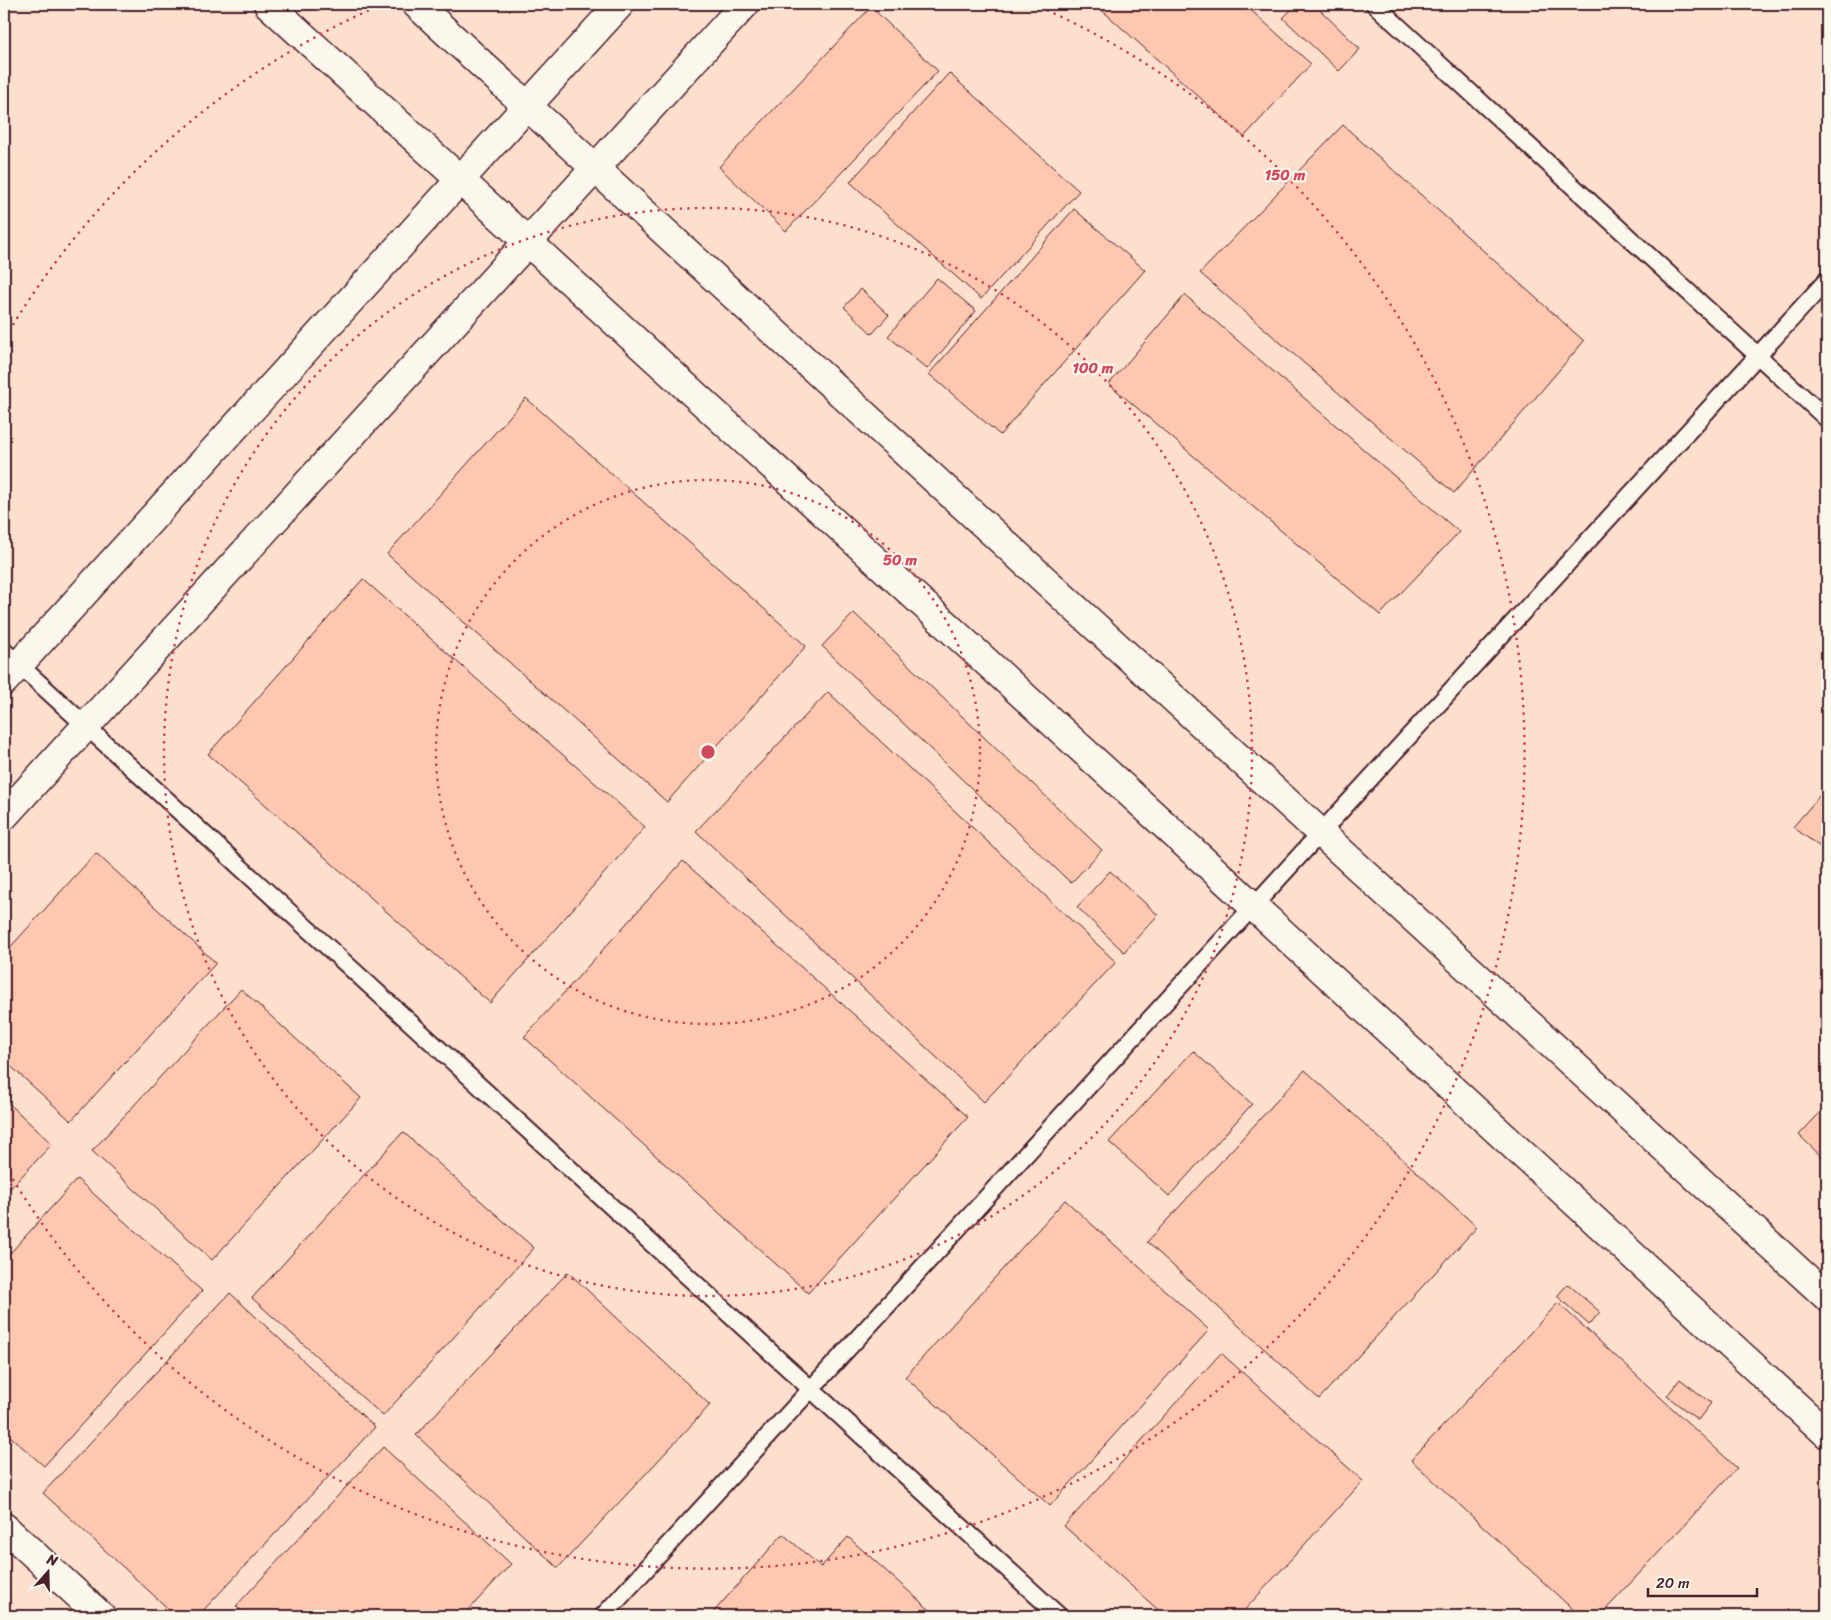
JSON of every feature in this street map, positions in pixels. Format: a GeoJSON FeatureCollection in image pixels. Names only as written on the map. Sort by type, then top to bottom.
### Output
{"type":"FeatureCollection","features":[{"type":"Feature","properties":{"kind":"street"},"geometry":{"type":"LineString","coordinates":[[268,4],[1827,1434]]}},
{"type":"Feature","properties":{"kind":"street"},"geometry":{"type":"LineString","coordinates":[[416,4],[1827,1297]]}},
{"type":"Feature","properties":{"kind":"street"},"geometry":{"type":"LineString","coordinates":[[9,665],[460,180],[620,4]]}},
{"type":"Feature","properties":{"kind":"street"},"geometry":{"type":"LineString","coordinates":[[4,816],[745,4]]}},
{"type":"Feature","properties":{"kind":"street"},"geometry":{"type":"LineString","coordinates":[[4,1527],[101,1616]]}},
{"type":"Feature","properties":{"kind":"lane"},"geometry":{"type":"LineString","coordinates":[[1374,4],[1827,419]]}},
{"type":"Feature","properties":{"kind":"lane"},"geometry":{"type":"LineString","coordinates":[[603,1616],[1827,280]]}},
{"type":"Feature","properties":{"kind":"lane"},"geometry":{"type":"LineString","coordinates":[[9,665],[86,726],[1059,1616]]}},
{"type":"Feature","properties":{"kind":"shaded area"},"geometry":{"type":"Polygon","coordinates":[[[4,4],[1827,4],[1827,1616],[4,1616],[4,4]]]}},
{"type":"Feature","properties":{"kind":"building"},"geometry":{"type":"Polygon","coordinates":[[[1095,4],[1244,4],[1311,64],[1244,137],[1095,4]]]}},
{"type":"Feature","properties":{"kind":"building"},"geometry":{"type":"Polygon","coordinates":[[[1297,4],[1314,4],[1360,49],[1339,71],[1283,18],[1297,4]]]}},
{"type":"Feature","properties":{"kind":"building"},"geometry":{"type":"Polygon","coordinates":[[[871,7],[938,71],[786,231],[719,167],[871,7]]]}},
{"type":"Feature","properties":{"kind":"building"},"geometry":{"type":"Polygon","coordinates":[[[949,73],[1079,191],[981,299],[850,182],[949,73]]]}},
{"type":"Feature","properties":{"kind":"building"},"geometry":{"type":"Polygon","coordinates":[[[1343,125],[1584,341],[1454,493],[1200,273],[1343,125]]]}},
{"type":"Feature","properties":{"kind":"building"},"geometry":{"type":"Polygon","coordinates":[[[1074,209],[1145,270],[1000,435],[929,374],[1074,209]]]}},
{"type":"Feature","properties":{"kind":"building"},"geometry":{"type":"Polygon","coordinates":[[[937,278],[976,311],[927,369],[888,336],[937,278]]]}},
{"type":"Feature","properties":{"kind":"building"},"geometry":{"type":"Polygon","coordinates":[[[861,289],[889,315],[872,334],[844,307],[861,289]]]}},
{"type":"Feature","properties":{"kind":"building"},"geometry":{"type":"Polygon","coordinates":[[[1185,295],[1459,532],[1380,615],[1109,384],[1185,295]]]}},
{"type":"Feature","properties":{"kind":"building"},"geometry":{"type":"Polygon","coordinates":[[[526,398],[806,646],[667,802],[387,554],[526,398]]]}},
{"type":"Feature","properties":{"kind":"building"},"geometry":{"type":"Polygon","coordinates":[[[363,579],[645,827],[490,1003],[208,754],[363,579]]]}},
{"type":"Feature","properties":{"kind":"building"},"geometry":{"type":"Polygon","coordinates":[[[854,613],[1102,850],[1071,883],[822,646],[854,613]]]}},
{"type":"Feature","properties":{"kind":"building"},"geometry":{"type":"Polygon","coordinates":[[[828,692],[1116,962],[984,1102],[696,831],[828,692]]]}},
{"type":"Feature","properties":{"kind":"building"},"geometry":{"type":"Polygon","coordinates":[[[1827,787],[1827,852],[1793,827],[1827,787]]]}},
{"type":"Feature","properties":{"kind":"building"},"geometry":{"type":"Polygon","coordinates":[[[96,853],[216,963],[71,1121],[4,1060],[4,954],[96,853]]]}},
{"type":"Feature","properties":{"kind":"building"},"geometry":{"type":"Polygon","coordinates":[[[683,861],[968,1117],[808,1293],[524,1037],[683,861]]]}},
{"type":"Feature","properties":{"kind":"building"},"geometry":{"type":"Polygon","coordinates":[[[1110,871],[1158,915],[1124,952],[1077,907],[1110,871]]]}},
{"type":"Feature","properties":{"kind":"building"},"geometry":{"type":"Polygon","coordinates":[[[241,989],[361,1098],[212,1260],[92,1151],[241,989]]]}},
{"type":"Feature","properties":{"kind":"building"},"geometry":{"type":"Polygon","coordinates":[[[1193,1051],[1252,1104],[1169,1196],[1109,1142],[1193,1051]]]}},
{"type":"Feature","properties":{"kind":"building"},"geometry":{"type":"Polygon","coordinates":[[[1305,1070],[1477,1227],[1319,1399],[1147,1242],[1305,1070]]]}},
{"type":"Feature","properties":{"kind":"building"},"geometry":{"type":"Polygon","coordinates":[[[4,1099],[52,1144],[4,1195],[4,1099]]]}},
{"type":"Feature","properties":{"kind":"building"},"geometry":{"type":"Polygon","coordinates":[[[1827,1105],[1827,1162],[1799,1135],[1827,1105]]]}},
{"type":"Feature","properties":{"kind":"building"},"geometry":{"type":"Polygon","coordinates":[[[403,1132],[534,1248],[383,1416],[252,1298],[403,1132]]]}},
{"type":"Feature","properties":{"kind":"building"},"geometry":{"type":"Polygon","coordinates":[[[77,1179],[202,1291],[44,1466],[4,1431],[4,1260],[77,1179]]]}},
{"type":"Feature","properties":{"kind":"building"},"geometry":{"type":"Polygon","coordinates":[[[1065,1200],[1209,1330],[1050,1506],[905,1377],[1065,1200]]]}},
{"type":"Feature","properties":{"kind":"building"},"geometry":{"type":"Polygon","coordinates":[[[568,1272],[710,1405],[558,1568],[416,1435],[568,1272]]]}},
{"type":"Feature","properties":{"kind":"building"},"geometry":{"type":"Polygon","coordinates":[[[1568,1284],[1600,1312],[1589,1325],[1557,1296],[1568,1284]]]}},
{"type":"Feature","properties":{"kind":"building"},"geometry":{"type":"Polygon","coordinates":[[[230,1293],[375,1427],[198,1616],[176,1616],[43,1493],[230,1293]]]}},
{"type":"Feature","properties":{"kind":"building"},"geometry":{"type":"Polygon","coordinates":[[[1558,1303],[1737,1468],[1600,1616],[1580,1616],[1411,1460],[1558,1303]]]}},
{"type":"Feature","properties":{"kind":"building"},"geometry":{"type":"Polygon","coordinates":[[[1221,1353],[1363,1481],[1239,1616],[1165,1616],[1064,1526],[1221,1353]]]}},
{"type":"Feature","properties":{"kind":"building"},"geometry":{"type":"Polygon","coordinates":[[[1680,1379],[1711,1403],[1698,1420],[1667,1396],[1680,1379]]]}},
{"type":"Feature","properties":{"kind":"building"},"geometry":{"type":"Polygon","coordinates":[[[383,1447],[511,1564],[463,1616],[247,1616],[236,1606],[383,1447]]]}},
{"type":"Feature","properties":{"kind":"building"},"geometry":{"type":"Polygon","coordinates":[[[783,1534],[821,1567],[848,1537],[932,1612],[928,1616],[710,1616],[783,1534]]]}}]}
